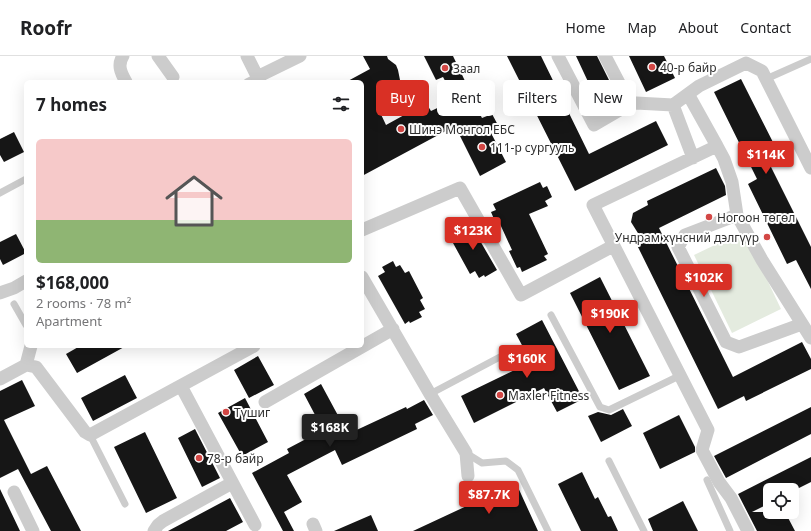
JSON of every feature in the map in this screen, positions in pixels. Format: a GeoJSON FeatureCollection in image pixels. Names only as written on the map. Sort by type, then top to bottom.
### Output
{"type":"FeatureCollection","features":[{"type":"Feature","properties":{"kind":"street"},"geometry":{"type":"LineString","coordinates":[[123,56],[120,60],[119,68],[125,80]]}},
{"type":"Feature","properties":{"kind":"street"},"geometry":{"type":"LineString","coordinates":[[158,56],[173,77]]}},
{"type":"Feature","properties":{"kind":"street"},"geometry":{"type":"LineString","coordinates":[[247,56],[255,80],[300,56]]}},
{"type":"Feature","properties":{"kind":"street"},"geometry":{"type":"LineString","coordinates":[[558,56],[579,96]]}},
{"type":"Feature","properties":{"kind":"street"},"geometry":{"type":"LineString","coordinates":[[606,56],[618,80]]}},
{"type":"Feature","properties":{"kind":"street"},"geometry":{"type":"LineString","coordinates":[[636,103],[673,105],[699,86],[744,60],[762,71],[810,163]]}},
{"type":"Feature","properties":{"kind":"street"},"geometry":{"type":"LineString","coordinates":[[688,94],[724,159],[732,182],[737,215],[762,260],[811,338]]}},
{"type":"Feature","properties":{"kind":"street"},"geometry":{"type":"LineString","coordinates":[[673,105],[693,158]]}},
{"type":"Feature","properties":{"kind":"street"},"geometry":{"type":"LineString","coordinates":[[589,116],[594,125],[609,116]]}},
{"type":"Feature","properties":{"kind":"street"},"geometry":{"type":"LineString","coordinates":[[717,146],[593,205],[679,376],[708,430],[702,450],[719,482],[731,498],[748,531]]}},
{"type":"Feature","properties":{"kind":"street"},"geometry":{"type":"LineString","coordinates":[[364,229],[460,188],[521,294],[613,246]]}},
{"type":"Feature","properties":{"kind":"street"},"geometry":{"type":"LineString","coordinates":[[737,215],[685,235],[678,247],[726,342],[739,347],[802,324]]}},
{"type":"Feature","properties":{"kind":"street"},"geometry":{"type":"LineString","coordinates":[[0,293],[14,288],[24,282]]}},
{"type":"Feature","properties":{"kind":"street"},"geometry":{"type":"LineString","coordinates":[[364,284],[393,329],[430,394],[466,452],[468,476]]}},
{"type":"Feature","properties":{"kind":"street"},"geometry":{"type":"LineString","coordinates":[[364,346],[393,329]]}},
{"type":"Feature","properties":{"kind":"street"},"geometry":{"type":"LineString","coordinates":[[26,365],[30,348]]}},
{"type":"Feature","properties":{"kind":"street"},"geometry":{"type":"LineString","coordinates":[[0,379],[26,365],[36,367],[85,432],[90,435],[250,348]]}},
{"type":"Feature","properties":{"kind":"street"},"geometry":{"type":"LineString","coordinates":[[265,402],[360,348]]}},
{"type":"Feature","properties":{"kind":"street"},"geometry":{"type":"LineString","coordinates":[[181,386],[255,525]]}},
{"type":"Feature","properties":{"kind":"street"},"geometry":{"type":"LineString","coordinates":[[154,531],[163,521],[232,483]]}},
{"type":"Feature","properties":{"kind":"street"},"geometry":{"type":"LineString","coordinates":[[14,492],[33,531]]}},
{"type":"Feature","properties":{"kind":"lane"},"geometry":{"type":"LineString","coordinates":[[766,79],[811,59]]}},
{"type":"Feature","properties":{"kind":"lane"},"geometry":{"type":"LineString","coordinates":[[0,193],[24,180]]}},
{"type":"Feature","properties":{"kind":"lane"},"geometry":{"type":"LineString","coordinates":[[14,304],[24,322]]}},
{"type":"Feature","properties":{"kind":"lane"},"geometry":{"type":"LineString","coordinates":[[551,315],[600,407],[609,410],[679,376]]}},
{"type":"Feature","properties":{"kind":"lane"},"geometry":{"type":"LineString","coordinates":[[430,394],[513,350]]}},
{"type":"Feature","properties":{"kind":"lane"},"geometry":{"type":"LineString","coordinates":[[90,435],[125,504]]}},
{"type":"Feature","properties":{"kind":"lane"},"geometry":{"type":"LineString","coordinates":[[466,452],[482,463],[506,461],[518,470],[548,531]]}},
{"type":"Feature","properties":{"kind":"lane"},"geometry":{"type":"LineString","coordinates":[[609,461],[644,531]]}},
{"type":"Feature","properties":{"kind":"lane"},"geometry":{"type":"LineString","coordinates":[[707,480],[730,531]]}},
{"type":"Feature","properties":{"kind":"shaded area"},"geometry":{"type":"Polygon","coordinates":[[[744,231],[781,309],[732,333],[694,255],[744,231]]]}},
{"type":"Feature","properties":{"kind":"building"},"geometry":{"type":"Polygon","coordinates":[[[363,56],[387,56],[388,59],[396,65],[400,80],[376,80],[376,116],[382,116],[386,125],[402,116],[429,116],[429,108],[431,111],[437,108],[437,116],[481,116],[482,118],[493,116],[499,127],[490,131],[506,162],[480,176],[455,126],[364,175],[364,80],[350,80],[370,69],[363,56]]]}},
{"type":"Feature","properties":{"kind":"building"},"geometry":{"type":"Polygon","coordinates":[[[424,56],[453,56],[465,80],[445,80],[443,77],[436,80],[424,56]]]}},
{"type":"Feature","properties":{"kind":"building"},"geometry":{"type":"Polygon","coordinates":[[[507,56],[541,56],[553,80],[519,80],[507,56]]]}},
{"type":"Feature","properties":{"kind":"building"},"geometry":{"type":"Polygon","coordinates":[[[576,56],[597,56],[609,80],[587,80],[576,56]]]}},
{"type":"Feature","properties":{"kind":"building","name":"40-р байр"},"geometry":{"type":"Polygon","coordinates":[[[629,56],[664,56],[675,78],[646,92],[629,56]]]}},
{"type":"Feature","properties":{"kind":"building"},"geometry":{"type":"Polygon","coordinates":[[[741,79],[783,162],[771,167],[811,247],[811,289],[796,260],[787,264],[748,184],[757,179],[714,92],[741,79]]]}},
{"type":"Feature","properties":{"kind":"building"},"geometry":{"type":"Polygon","coordinates":[[[537,116],[570,116],[589,154],[656,121],[668,145],[575,191],[537,116]]]}},
{"type":"Feature","properties":{"kind":"building"},"geometry":{"type":"Polygon","coordinates":[[[14,132],[24,152],[4,162],[0,155],[0,139],[14,132]]]}},
{"type":"Feature","properties":{"kind":"building"},"geometry":{"type":"Polygon","coordinates":[[[716,168],[725,186],[726,195],[659,228],[733,377],[802,342],[811,359],[811,369],[746,401],[744,396],[718,409],[635,241],[641,238],[631,222],[633,213],[648,205],[647,201],[716,168]]]}},
{"type":"Feature","properties":{"kind":"building"},"geometry":{"type":"Polygon","coordinates":[[[540,182],[543,188],[547,186],[552,197],[545,201],[548,206],[529,214],[548,254],[544,256],[547,260],[522,272],[520,267],[517,268],[509,251],[512,250],[500,224],[497,226],[491,212],[496,210],[493,204],[540,182]]]}},
{"type":"Feature","properties":{"kind":"building"},"geometry":{"type":"Polygon","coordinates":[[[468,220],[497,270],[485,277],[484,275],[479,278],[475,271],[470,274],[453,243],[457,241],[454,233],[459,231],[456,226],[468,220]]]}},
{"type":"Feature","properties":{"kind":"building"},"geometry":{"type":"Polygon","coordinates":[[[16,234],[24,249],[24,254],[3,265],[0,259],[0,242],[16,234]]]}},
{"type":"Feature","properties":{"kind":"building"},"geometry":{"type":"Polygon","coordinates":[[[393,261],[396,267],[400,265],[405,273],[409,271],[423,298],[420,300],[425,309],[419,312],[422,317],[410,323],[409,321],[405,324],[378,276],[385,272],[382,267],[393,261]]]}},
{"type":"Feature","properties":{"kind":"building"},"geometry":{"type":"Polygon","coordinates":[[[600,277],[650,376],[619,390],[570,293],[600,277]]]}},
{"type":"Feature","properties":{"kind":"building"},"geometry":{"type":"Polygon","coordinates":[[[542,320],[583,399],[557,412],[544,388],[474,423],[461,396],[531,362],[516,334],[542,320]]]}},
{"type":"Feature","properties":{"kind":"building"},"geometry":{"type":"Polygon","coordinates":[[[76,348],[122,348],[77,373],[66,354],[76,348]]]}},
{"type":"Feature","properties":{"kind":"building"},"geometry":{"type":"Polygon","coordinates":[[[258,356],[274,385],[249,398],[234,370],[258,356]]]}},
{"type":"Feature","properties":{"kind":"building"},"geometry":{"type":"Polygon","coordinates":[[[125,375],[137,398],[93,421],[81,398],[125,375]]]}},
{"type":"Feature","properties":{"kind":"building"},"geometry":{"type":"Polygon","coordinates":[[[22,380],[35,406],[4,420],[31,474],[47,466],[81,531],[51,531],[18,469],[0,478],[0,391],[22,380]]]}},
{"type":"Feature","properties":{"kind":"building"},"geometry":{"type":"Polygon","coordinates":[[[321,384],[348,434],[406,407],[407,409],[424,400],[433,415],[415,424],[417,429],[342,465],[335,450],[287,475],[302,502],[284,512],[294,531],[283,531],[252,473],[289,453],[287,449],[323,430],[304,394],[321,384]]]}},
{"type":"Feature","properties":{"kind":"building"},"geometry":{"type":"Polygon","coordinates":[[[245,398],[268,442],[242,456],[218,413],[245,398]]]}},
{"type":"Feature","properties":{"kind":"building"},"geometry":{"type":"Polygon","coordinates":[[[811,407],[811,434],[726,478],[714,456],[811,407]]]}},
{"type":"Feature","properties":{"kind":"building"},"geometry":{"type":"Polygon","coordinates":[[[623,409],[632,426],[601,442],[588,416],[598,412],[611,415],[623,409]]]}},
{"type":"Feature","properties":{"kind":"building"},"geometry":{"type":"Polygon","coordinates":[[[679,415],[695,447],[695,452],[660,469],[643,433],[679,415]]]}},
{"type":"Feature","properties":{"kind":"building","name":"78-р байр"},"geometry":{"type":"Polygon","coordinates":[[[195,429],[220,478],[202,487],[178,438],[195,429]]]}},
{"type":"Feature","properties":{"kind":"building"},"geometry":{"type":"Polygon","coordinates":[[[145,432],[177,498],[146,513],[114,447],[145,432]]]}},
{"type":"Feature","properties":{"kind":"building"},"geometry":{"type":"Polygon","coordinates":[[[811,457],[811,482],[799,488],[799,483],[763,483],[763,506],[752,512],[763,512],[763,519],[789,519],[795,531],[757,531],[738,494],[811,457]]]}},
{"type":"Feature","properties":{"kind":"building"},"geometry":{"type":"Polygon","coordinates":[[[582,472],[595,499],[598,497],[608,517],[611,516],[618,531],[581,531],[558,484],[582,472]]]}},
{"type":"Feature","properties":{"kind":"building"},"geometry":{"type":"Polygon","coordinates":[[[516,483],[538,531],[413,531],[516,483]]]}},
{"type":"Feature","properties":{"kind":"building"},"geometry":{"type":"Polygon","coordinates":[[[0,489],[20,531],[0,531],[0,489]]]}},
{"type":"Feature","properties":{"kind":"building"},"geometry":{"type":"Polygon","coordinates":[[[230,498],[243,522],[226,531],[168,531],[230,498]]]}},
{"type":"Feature","properties":{"kind":"building"},"geometry":{"type":"Polygon","coordinates":[[[683,501],[698,531],[653,531],[648,519],[683,501]]]}},
{"type":"Feature","properties":{"kind":"building"},"geometry":{"type":"Polygon","coordinates":[[[371,515],[378,531],[334,531],[371,515]]]}},
{"type":"Feature","properties":{"kind":"place","name":"40-р байр"},"geometry":{"type":"Point","coordinates":[652,67]}},
{"type":"Feature","properties":{"kind":"place","name":"Заал"},"geometry":{"type":"Point","coordinates":[445,68]}},
{"type":"Feature","properties":{"kind":"place","name":"Шинэ Монгол ЕБС"},"geometry":{"type":"Point","coordinates":[401,129]}},
{"type":"Feature","properties":{"kind":"place","name":"111-р сургууль"},"geometry":{"type":"Point","coordinates":[482,147]}},
{"type":"Feature","properties":{"kind":"place","name":"Ногоон төгөл"},"geometry":{"type":"Point","coordinates":[709,217]}},
{"type":"Feature","properties":{"kind":"place","name":"Ундрам хүнсний дэлгүүр"},"geometry":{"type":"Point","coordinates":[767,237]}},
{"type":"Feature","properties":{"kind":"place","name":"Maxler Fitness"},"geometry":{"type":"Point","coordinates":[500,395]}},
{"type":"Feature","properties":{"kind":"place","name":"Түшиг"},"geometry":{"type":"Point","coordinates":[226,412]}},
{"type":"Feature","properties":{"kind":"place","name":"78-р байр"},"geometry":{"type":"Point","coordinates":[199,458]}}]}
